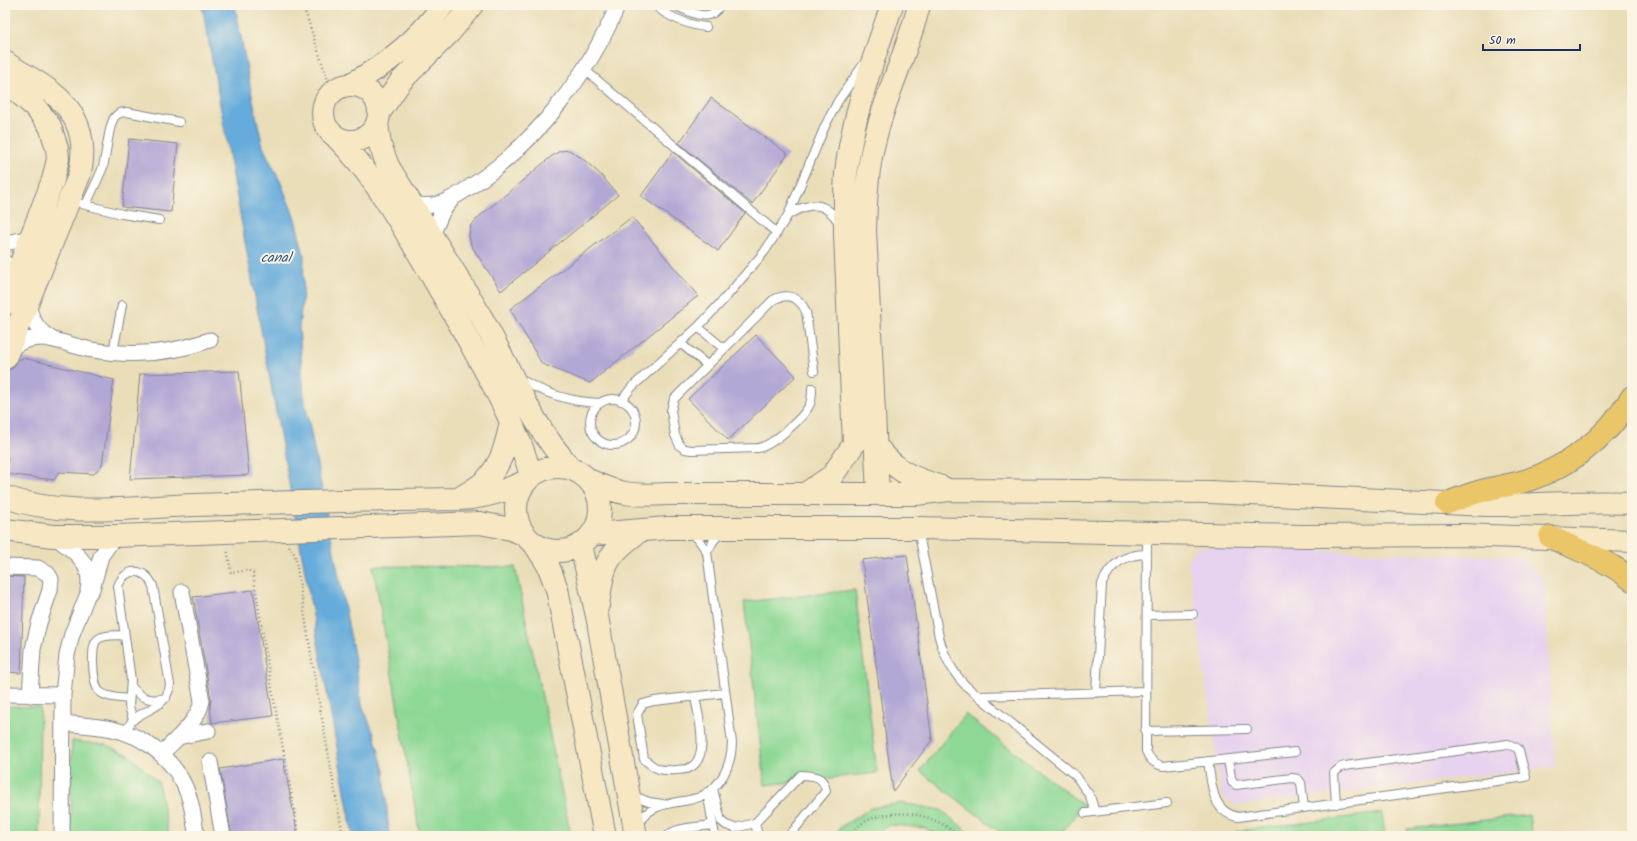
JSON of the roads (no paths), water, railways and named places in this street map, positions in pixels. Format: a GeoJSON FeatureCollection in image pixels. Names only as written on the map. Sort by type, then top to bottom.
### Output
{"type":"FeatureCollection","features":[{"type":"Feature","properties":{"kind":"main road"},"geometry":{"type":"LineString","coordinates":[[443,5],[420,32],[395,56],[340,88],[326,98],[322,116],[324,124],[329,132],[337,138],[361,163],[407,235],[468,339],[511,420],[523,447],[529,478],[520,491],[516,508],[519,525],[548,565],[557,589],[605,836]]}},
{"type":"Feature","properties":{"kind":"main road"},"geometry":{"type":"LineString","coordinates":[[337,138],[346,141],[356,141],[365,138],[372,131],[378,118],[401,81],[450,32],[472,5]]}},
{"type":"Feature","properties":{"kind":"main road"},"geometry":{"type":"LineString","coordinates":[[805,494],[832,476],[854,444],[845,234],[846,179],[853,132],[866,84],[892,5]]}},
{"type":"Feature","properties":{"kind":"main road"},"geometry":{"type":"LineString","coordinates":[[878,494],[865,230],[866,199],[869,168],[875,138],[909,41],[919,5]]}},
{"type":"Feature","properties":{"kind":"main road"},"geometry":{"type":"LineString","coordinates":[[5,62],[56,95],[74,116],[82,138],[78,202],[28,302],[6,354]]}},
{"type":"Feature","properties":{"kind":"main road"},"geometry":{"type":"LineString","coordinates":[[5,82],[35,107],[44,117],[50,126],[57,148],[56,170],[31,238],[10,272],[5,304]]}},
{"type":"Feature","properties":{"kind":"main road"},"geometry":{"type":"LineString","coordinates":[[340,88],[364,88],[370,92],[378,106],[380,145],[384,156],[485,324],[547,439],[572,469]]}},
{"type":"Feature","properties":{"kind":"main road"},"geometry":{"type":"LineString","coordinates":[[1447,503],[1482,490],[1518,483],[1536,477],[1571,460],[1590,447],[1607,431],[1622,413],[1632,397]]}},
{"type":"Feature","properties":{"kind":"main road"},"geometry":{"type":"LineString","coordinates":[[459,499],[486,480],[498,463],[507,439],[511,420]]}},
{"type":"Feature","properties":{"kind":"main road"},"geometry":{"type":"LineString","coordinates":[[876,446],[890,463],[907,475],[948,490]]}},
{"type":"Feature","properties":{"kind":"main road"},"geometry":{"type":"LineString","coordinates":[[5,497],[30,504],[88,510],[194,505],[459,499],[476,498],[510,489],[540,470],[562,466],[572,469],[591,481],[614,491],[640,496],[667,494],[916,494],[948,490],[1210,492],[1447,503],[1526,505],[1632,502]]}},
{"type":"Feature","properties":{"kind":"main road"},"geometry":{"type":"LineString","coordinates":[[5,530],[53,536],[115,536],[480,523],[510,529],[552,551],[572,549],[587,539],[598,524],[601,513],[600,502],[597,491],[591,481]]}},
{"type":"Feature","properties":{"kind":"main road"},"geometry":{"type":"LineString","coordinates":[[587,539],[641,530],[668,528],[918,528],[1147,543],[1305,536],[1460,535],[1632,541]]}},
{"type":"Feature","properties":{"kind":"main road"},"geometry":{"type":"LineString","coordinates":[[597,616],[604,569],[609,558],[617,548],[641,530]]}},
{"type":"Feature","properties":{"kind":"main road"},"geometry":{"type":"LineString","coordinates":[[1550,538],[1603,561],[1620,570],[1632,580]]}},
{"type":"Feature","properties":{"kind":"main road"},"geometry":{"type":"LineString","coordinates":[[587,539],[597,616],[635,833]]}},
{"type":"Feature","properties":{"kind":"street"},"geometry":{"type":"LineString","coordinates":[[412,204],[429,206],[437,205],[453,198],[487,175],[517,150],[544,122],[569,91],[610,25],[618,5]]}},
{"type":"Feature","properties":{"kind":"street"},"geometry":{"type":"LineString","coordinates":[[432,235],[442,212],[453,198]]}},
{"type":"Feature","properties":{"kind":"street"},"geometry":{"type":"LineString","coordinates":[[5,243],[31,238]]}},
{"type":"Feature","properties":{"kind":"street"},"geometry":{"type":"LineString","coordinates":[[28,302],[31,318],[40,330],[52,340]]}},
{"type":"Feature","properties":{"kind":"street"},"geometry":{"type":"LineString","coordinates":[[6,354],[14,345],[29,339],[45,338],[86,348],[113,352],[138,353],[163,352],[187,348],[210,340]]}},
{"type":"Feature","properties":{"kind":"street"},"geometry":{"type":"LineString","coordinates":[[53,536],[81,556],[89,576],[87,596]]}},
{"type":"Feature","properties":{"kind":"street"},"geometry":{"type":"LineString","coordinates":[[62,836],[63,695],[67,654],[72,634],[94,581],[101,556],[115,536]]}},
{"type":"Feature","properties":{"kind":"street"},"geometry":{"type":"LineString","coordinates":[[5,566],[38,568],[48,574],[51,579],[50,590],[39,623],[33,649],[30,695]]}},
{"type":"Feature","properties":{"kind":"street"},"geometry":{"type":"LineString","coordinates":[[161,754],[198,714],[202,701],[182,592]]}},
{"type":"Feature","properties":{"kind":"street"},"geometry":{"type":"LineString","coordinates":[[5,694],[63,695]]}},
{"type":"Feature","properties":{"kind":"street"},"geometry":{"type":"LineString","coordinates":[[63,723],[112,729],[125,733],[150,745],[161,754],[176,770],[184,783],[189,797],[197,836]]}},
{"type":"Feature","properties":{"kind":"street"},"geometry":{"type":"LineString","coordinates":[[178,737],[208,731]]}},
{"type":"Feature","properties":{"kind":"street"},"geometry":{"type":"LineString","coordinates":[[210,762],[223,836]]}},
{"type":"Feature","properties":{"kind":"lane"},"geometry":{"type":"LineString","coordinates":[[655,5],[663,11],[688,23],[706,26]]}},
{"type":"Feature","properties":{"kind":"lane"},"geometry":{"type":"LineString","coordinates":[[674,5],[704,16],[714,13],[720,5]]}},
{"type":"Feature","properties":{"kind":"lane"},"geometry":{"type":"LineString","coordinates":[[621,401],[632,387],[698,327],[751,268],[777,233],[788,215],[824,126],[850,82],[880,42]]}},
{"type":"Feature","properties":{"kind":"lane"},"geometry":{"type":"LineString","coordinates":[[584,69],[777,233]]}},
{"type":"Feature","properties":{"kind":"lane"},"geometry":{"type":"LineString","coordinates":[[159,220],[122,214],[78,202],[102,168],[107,152],[112,122],[117,114],[127,112],[179,122]]}},
{"type":"Feature","properties":{"kind":"lane"},"geometry":{"type":"LineString","coordinates":[[788,215],[809,205],[821,206],[831,212],[845,234]]}},
{"type":"Feature","properties":{"kind":"lane"},"geometry":{"type":"LineString","coordinates":[[812,388],[811,400],[806,412],[767,446],[758,448],[691,450],[680,446],[677,441],[672,420],[672,404],[679,393],[723,348],[778,297],[790,296],[800,302],[806,312],[814,372]]}},
{"type":"Feature","properties":{"kind":"lane"},"geometry":{"type":"LineString","coordinates":[[113,352],[122,305]]}},
{"type":"Feature","properties":{"kind":"lane"},"geometry":{"type":"LineString","coordinates":[[698,327],[723,348]]}},
{"type":"Feature","properties":{"kind":"lane"},"geometry":{"type":"LineString","coordinates":[[680,343],[707,365]]}},
{"type":"Feature","properties":{"kind":"lane"},"geometry":{"type":"LineString","coordinates":[[511,374],[529,385],[560,397],[600,404],[614,400],[621,401],[632,410],[636,423],[631,436],[620,444],[612,445],[599,440],[591,429],[592,414],[600,404]]}},
{"type":"Feature","properties":{"kind":"lane"},"geometry":{"type":"LineString","coordinates":[[918,528],[942,648],[949,664],[958,678],[1076,776],[1090,796],[1095,812]]}},
{"type":"Feature","properties":{"kind":"lane"},"geometry":{"type":"LineString","coordinates":[[635,833],[638,823],[649,811],[663,804],[690,800],[710,790],[722,779],[728,768],[731,756],[732,744],[707,552],[698,539],[686,529]]}},
{"type":"Feature","properties":{"kind":"lane"},"geometry":{"type":"LineString","coordinates":[[707,552],[714,540],[726,529]]}},
{"type":"Feature","properties":{"kind":"lane"},"geometry":{"type":"LineString","coordinates":[[1147,543],[1146,751],[1149,759],[1158,765],[1163,766],[1295,752]]}},
{"type":"Feature","properties":{"kind":"lane"},"geometry":{"type":"LineString","coordinates":[[1096,693],[1102,584],[1110,569],[1123,558],[1147,543]]}},
{"type":"Feature","properties":{"kind":"lane"},"geometry":{"type":"LineString","coordinates":[[125,733],[133,720],[166,698],[169,693],[170,685],[153,586],[146,574],[139,572],[125,574],[118,586],[131,686],[129,706],[133,720]]}},
{"type":"Feature","properties":{"kind":"lane"},"geometry":{"type":"LineString","coordinates":[[1147,616],[1193,614]]}},
{"type":"Feature","properties":{"kind":"lane"},"geometry":{"type":"LineString","coordinates":[[124,635],[103,637],[95,641],[93,647],[94,681],[99,691],[104,694],[129,699]]}},
{"type":"Feature","properties":{"kind":"lane"},"geometry":{"type":"LineString","coordinates":[[131,686],[142,697],[154,700],[166,698]]}},
{"type":"Feature","properties":{"kind":"lane"},"geometry":{"type":"LineString","coordinates":[[979,696],[1146,691]]}},
{"type":"Feature","properties":{"kind":"lane"},"geometry":{"type":"LineString","coordinates":[[695,696],[701,731],[702,752],[696,762],[690,768],[664,771],[652,767],[644,759],[637,714],[643,704],[654,701],[695,696],[725,693]]}},
{"type":"Feature","properties":{"kind":"lane"},"geometry":{"type":"LineString","coordinates":[[1146,731],[1247,729]]}},
{"type":"Feature","properties":{"kind":"lane"},"geometry":{"type":"LineString","coordinates":[[1208,761],[1214,798],[1222,810],[1230,815],[1243,817],[1304,808],[1336,804],[1526,777],[1519,751],[1508,744],[1345,766],[1334,773],[1336,804]]}},
{"type":"Feature","properties":{"kind":"lane"},"geometry":{"type":"LineString","coordinates":[[1228,760],[1232,782],[1236,785],[1292,778],[1298,779],[1301,783],[1304,808]]}},
{"type":"Feature","properties":{"kind":"lane"},"geometry":{"type":"LineString","coordinates":[[710,790],[721,821],[726,826],[735,828],[755,823],[801,776],[816,776],[825,783],[826,791],[789,836]]}},
{"type":"Feature","properties":{"kind":"lane"},"geometry":{"type":"LineString","coordinates":[[710,790],[712,825],[715,836]]}},
{"type":"Feature","properties":{"kind":"lane"},"geometry":{"type":"LineString","coordinates":[[629,794],[642,800],[663,804]]}},
{"type":"Feature","properties":{"kind":"lane"},"geometry":{"type":"LineString","coordinates":[[1085,813],[1167,803]]}},
{"type":"Feature","properties":{"kind":"lane"},"geometry":{"type":"LineString","coordinates":[[755,823],[758,836]]}},
{"type":"Feature","properties":{"kind":"lane"},"geometry":{"type":"LineString","coordinates":[[668,836],[670,832],[677,830],[712,825]]}},
{"type":"Feature","properties":{"kind":"water","name":"canal"},"geometry":{"type":"Polygon","coordinates":[[[202,5],[235,5],[263,147],[281,183],[295,219],[304,255],[303,293],[299,327],[304,397],[355,660],[362,705],[374,734],[384,771],[389,836],[353,836],[202,5]]]}}]}
